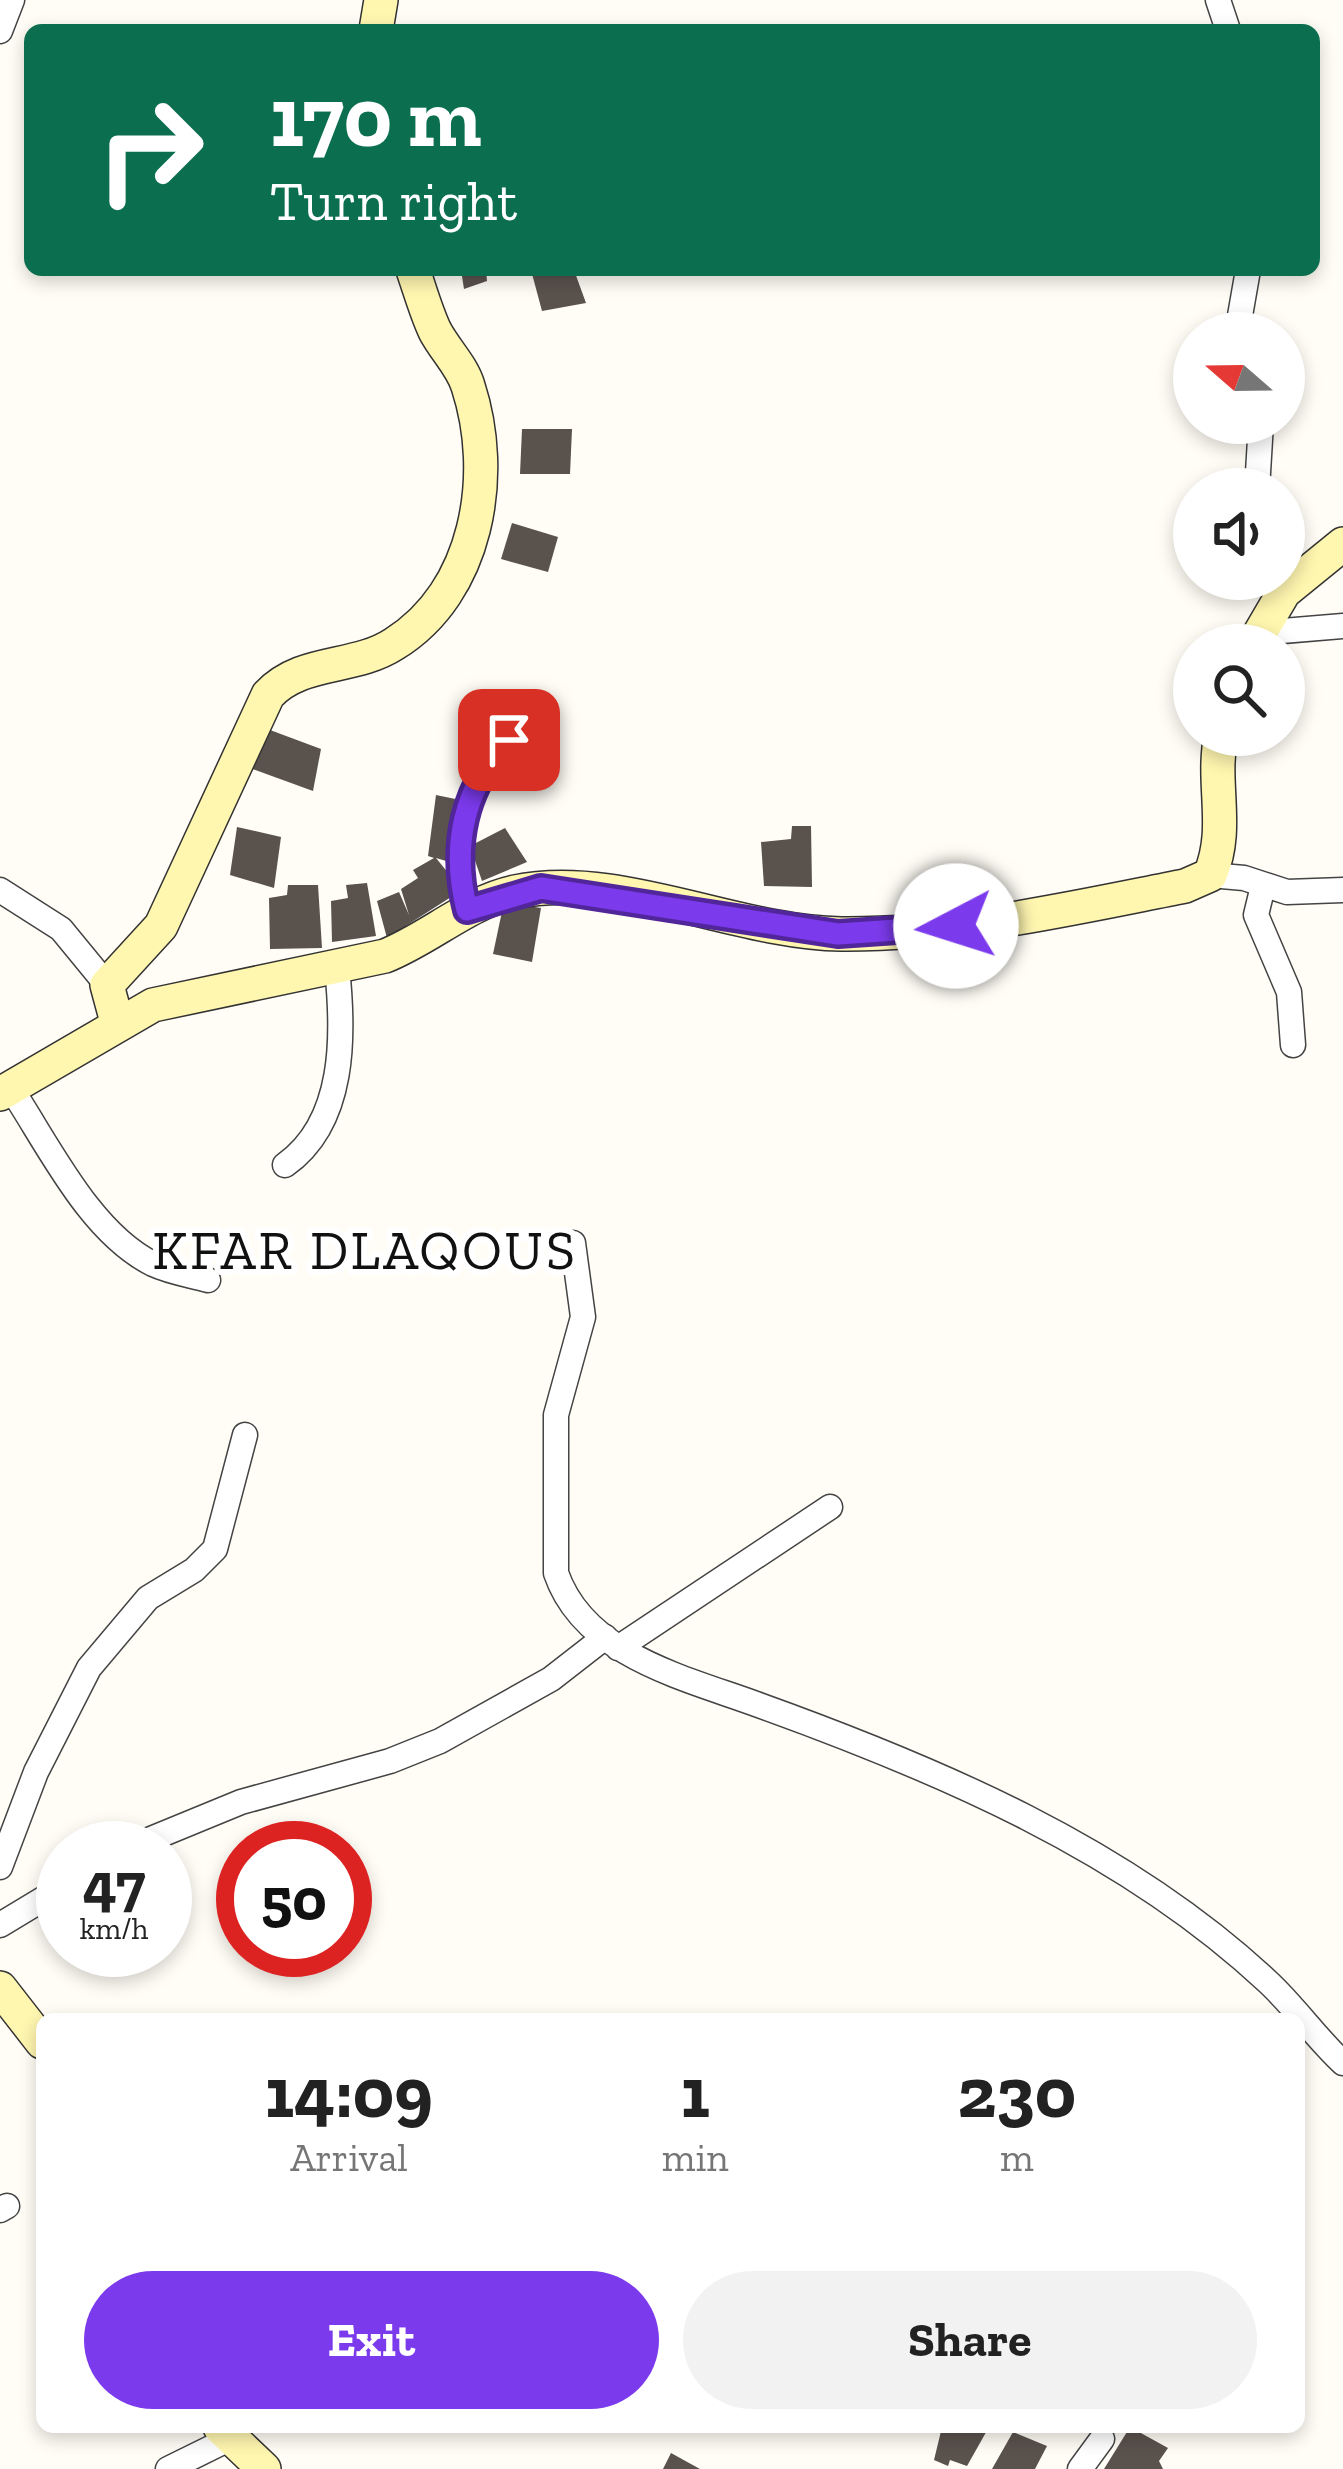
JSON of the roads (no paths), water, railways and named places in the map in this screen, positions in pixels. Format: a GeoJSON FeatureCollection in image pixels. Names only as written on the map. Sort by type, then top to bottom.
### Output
{"type":"FeatureCollection","features":[{"type":"Feature","properties":{"kind":"main road"},"geometry":{"type":"LineString","coordinates":[[117,1022],[106,985],[161,926],[268,695],[290,675],[349,664],[394,644],[433,610],[465,556],[480,490],[473,408],[467,383],[436,332],[414,276]]}},
{"type":"Feature","properties":{"kind":"main road"},"geometry":{"type":"LineString","coordinates":[[1305,569],[1343,544]]}},
{"type":"Feature","properties":{"kind":"main road"},"geometry":{"type":"LineString","coordinates":[[5,1090],[117,1022],[184,995],[337,968],[416,944],[467,910],[514,892],[581,890],[838,934],[956,926],[1185,886],[1210,875],[1223,831],[1218,756]]}},
{"type":"Feature","properties":{"kind":"main road"},"geometry":{"type":"LineString","coordinates":[[0,1988],[36,2034]]}},
{"type":"Feature","properties":{"kind":"main road"},"geometry":{"type":"LineString","coordinates":[[227,2433],[264,2469]]}},
{"type":"Feature","properties":{"kind":"street"},"geometry":{"type":"LineString","coordinates":[[0,31],[12,0]]}},
{"type":"Feature","properties":{"kind":"street"},"geometry":{"type":"LineString","coordinates":[[1241,312],[1247,276]]}},
{"type":"Feature","properties":{"kind":"street"},"geometry":{"type":"LineString","coordinates":[[1305,632],[1343,626]]}},
{"type":"Feature","properties":{"kind":"street"},"geometry":{"type":"LineString","coordinates":[[467,910],[457,871],[462,826],[486,767],[509,740]]}},
{"type":"Feature","properties":{"kind":"street"},"geometry":{"type":"LineString","coordinates":[[1210,875],[1244,878],[1263,886],[1343,890]]}},
{"type":"Feature","properties":{"kind":"street"},"geometry":{"type":"LineString","coordinates":[[1263,886],[1256,915],[1289,992],[1293,1045]]}},
{"type":"Feature","properties":{"kind":"street"},"geometry":{"type":"LineString","coordinates":[[0,890],[61,929],[106,985]]}},
{"type":"Feature","properties":{"kind":"street"},"geometry":{"type":"LineString","coordinates":[[285,1165],[312,1136],[339,1067],[337,968]]}},
{"type":"Feature","properties":{"kind":"street"},"geometry":{"type":"LineString","coordinates":[[5,1090],[119,1238],[152,1263],[208,1280]]}},
{"type":"Feature","properties":{"kind":"street"},"geometry":{"type":"LineString","coordinates":[[573,1243],[583,1318],[556,1415],[556,1573],[566,1593],[612,1643],[664,1671],[906,1760],[1132,1875],[1270,1983],[1298,2013]]}},
{"type":"Feature","properties":{"kind":"street"},"geometry":{"type":"LineString","coordinates":[[0,1867],[52,1738],[89,1669],[148,1598],[194,1570],[215,1549],[245,1435]]}},
{"type":"Feature","properties":{"kind":"street"},"geometry":{"type":"LineString","coordinates":[[192,1822],[241,1802],[390,1761],[440,1741],[612,1643],[830,1507]]}},
{"type":"Feature","properties":{"kind":"street"},"geometry":{"type":"LineString","coordinates":[[0,1924],[36,1903]]}},
{"type":"Feature","properties":{"kind":"street"},"geometry":{"type":"LineString","coordinates":[[1305,2021],[1343,2062]]}},
{"type":"Feature","properties":{"kind":"street"},"geometry":{"type":"LineString","coordinates":[[168,2469],[224,2433]]}},
{"type":"Feature","properties":{"kind":"street"},"geometry":{"type":"LineString","coordinates":[[1080,2469],[1102,2439]]}},
{"type":"Feature","properties":{"kind":"district","name":"KFAR DLAQOUS"},"geometry":{"type":"Point","coordinates":[365,1250]}}]}
